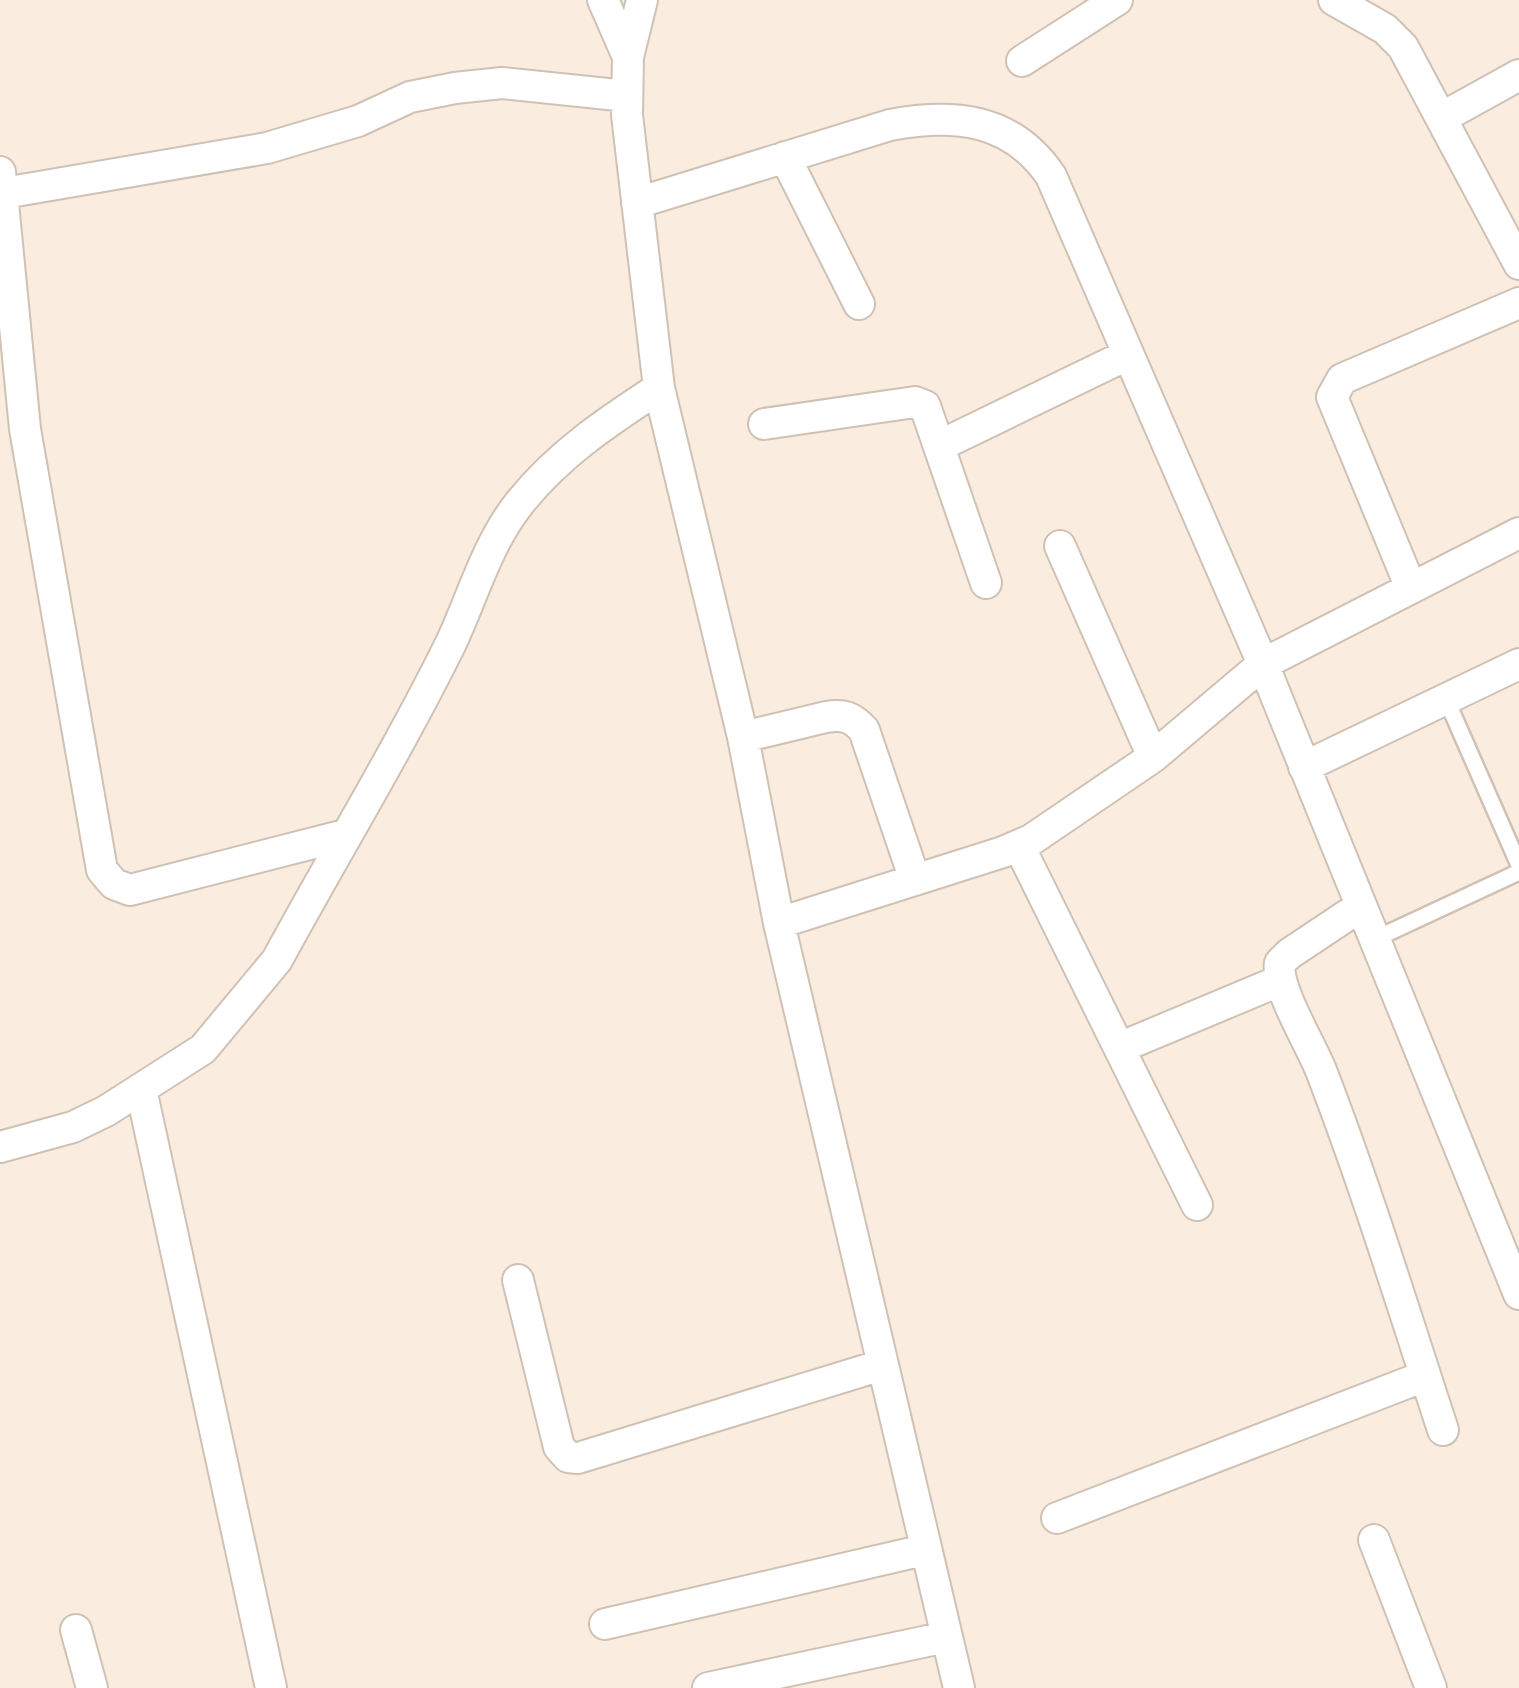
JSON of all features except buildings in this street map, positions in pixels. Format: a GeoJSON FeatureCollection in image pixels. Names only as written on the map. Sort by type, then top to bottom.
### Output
{"type":"FeatureCollection","features":[{"type":"Feature","properties":{"kind":"street"},"geometry":{"type":"LineString","coordinates":[[603,0],[628,58]]}},
{"type":"Feature","properties":{"kind":"street"},"geometry":{"type":"LineString","coordinates":[[642,0],[628,58],[627,96],[659,388],[959,1688]]}},
{"type":"Feature","properties":{"kind":"street"},"geometry":{"type":"LineString","coordinates":[[1022,61],[1117,0]]}},
{"type":"Feature","properties":{"kind":"street"},"geometry":{"type":"LineString","coordinates":[[1334,0],[1385,29],[1403,47],[1519,264]]}},
{"type":"Feature","properties":{"kind":"street"},"geometry":{"type":"LineString","coordinates":[[1443,117],[1519,75]]}},
{"type":"Feature","properties":{"kind":"street"},"geometry":{"type":"LineString","coordinates":[[345,835],[130,890],[114,884],[102,870],[25,429],[2,182],[267,148],[358,121],[410,97],[454,88],[502,83],[627,96]]}},
{"type":"Feature","properties":{"kind":"street"},"geometry":{"type":"LineString","coordinates":[[637,203],[929,117],[970,120],[1035,152],[1051,176],[1263,664],[1519,1294]]}},
{"type":"Feature","properties":{"kind":"street"},"geometry":{"type":"LineString","coordinates":[[785,157],[859,304]]}},
{"type":"Feature","properties":{"kind":"street"},"geometry":{"type":"LineString","coordinates":[[1411,588],[1332,397],[1335,388],[1342,379],[1519,303]]}},
{"type":"Feature","properties":{"kind":"street"},"geometry":{"type":"LineString","coordinates":[[941,445],[1127,355]]}},
{"type":"Feature","properties":{"kind":"street"},"geometry":{"type":"LineString","coordinates":[[0,1147],[73,1127],[141,1089],[202,1049],[242,1005],[277,960],[450,645],[486,560],[516,508],[551,467],[596,429],[659,388]]}},
{"type":"Feature","properties":{"kind":"street"},"geometry":{"type":"LineString","coordinates":[[764,424],[915,402],[925,406],[986,583]]}},
{"type":"Feature","properties":{"kind":"street"},"geometry":{"type":"LineString","coordinates":[[779,923],[1019,846],[1153,758],[1263,664],[1519,533]]}},
{"type":"Feature","properties":{"kind":"street"},"geometry":{"type":"LineString","coordinates":[[1060,547],[1153,758]]}},
{"type":"Feature","properties":{"kind":"street"},"geometry":{"type":"LineString","coordinates":[[1304,767],[1519,664]]}},
{"type":"Feature","properties":{"kind":"street"},"geometry":{"type":"LineString","coordinates":[[743,737],[826,717],[853,719],[864,730],[915,880]]}},
{"type":"Feature","properties":{"kind":"street"},"geometry":{"type":"LineString","coordinates":[[1019,846],[1197,1205]]}},
{"type":"Feature","properties":{"kind":"street"},"geometry":{"type":"LineString","coordinates":[[1360,906],[1289,954],[1280,963],[1279,981],[1319,1065],[1349,1145],[1443,1430]]}},
{"type":"Feature","properties":{"kind":"street"},"geometry":{"type":"LineString","coordinates":[[1119,1048],[1279,981]]}},
{"type":"Feature","properties":{"kind":"street"},"geometry":{"type":"LineString","coordinates":[[141,1089],[271,1688]]}},
{"type":"Feature","properties":{"kind":"street"},"geometry":{"type":"LineString","coordinates":[[518,1280],[559,1447],[568,1457],[578,1458],[882,1365]]}},
{"type":"Feature","properties":{"kind":"street"},"geometry":{"type":"LineString","coordinates":[[1057,1518],[1425,1376]]}},
{"type":"Feature","properties":{"kind":"street"},"geometry":{"type":"LineString","coordinates":[[1374,1540],[1431,1688]]}},
{"type":"Feature","properties":{"kind":"street"},"geometry":{"type":"LineString","coordinates":[[605,1624],[924,1550]]}},
{"type":"Feature","properties":{"kind":"street"},"geometry":{"type":"LineString","coordinates":[[76,1630],[92,1688]]}},
{"type":"Feature","properties":{"kind":"street"},"geometry":{"type":"LineString","coordinates":[[708,1688],[946,1637]]}},
{"type":"Feature","properties":{"kind":"lane"},"geometry":{"type":"LineString","coordinates":[[1374,939],[1519,869],[1447,701]]}}]}
